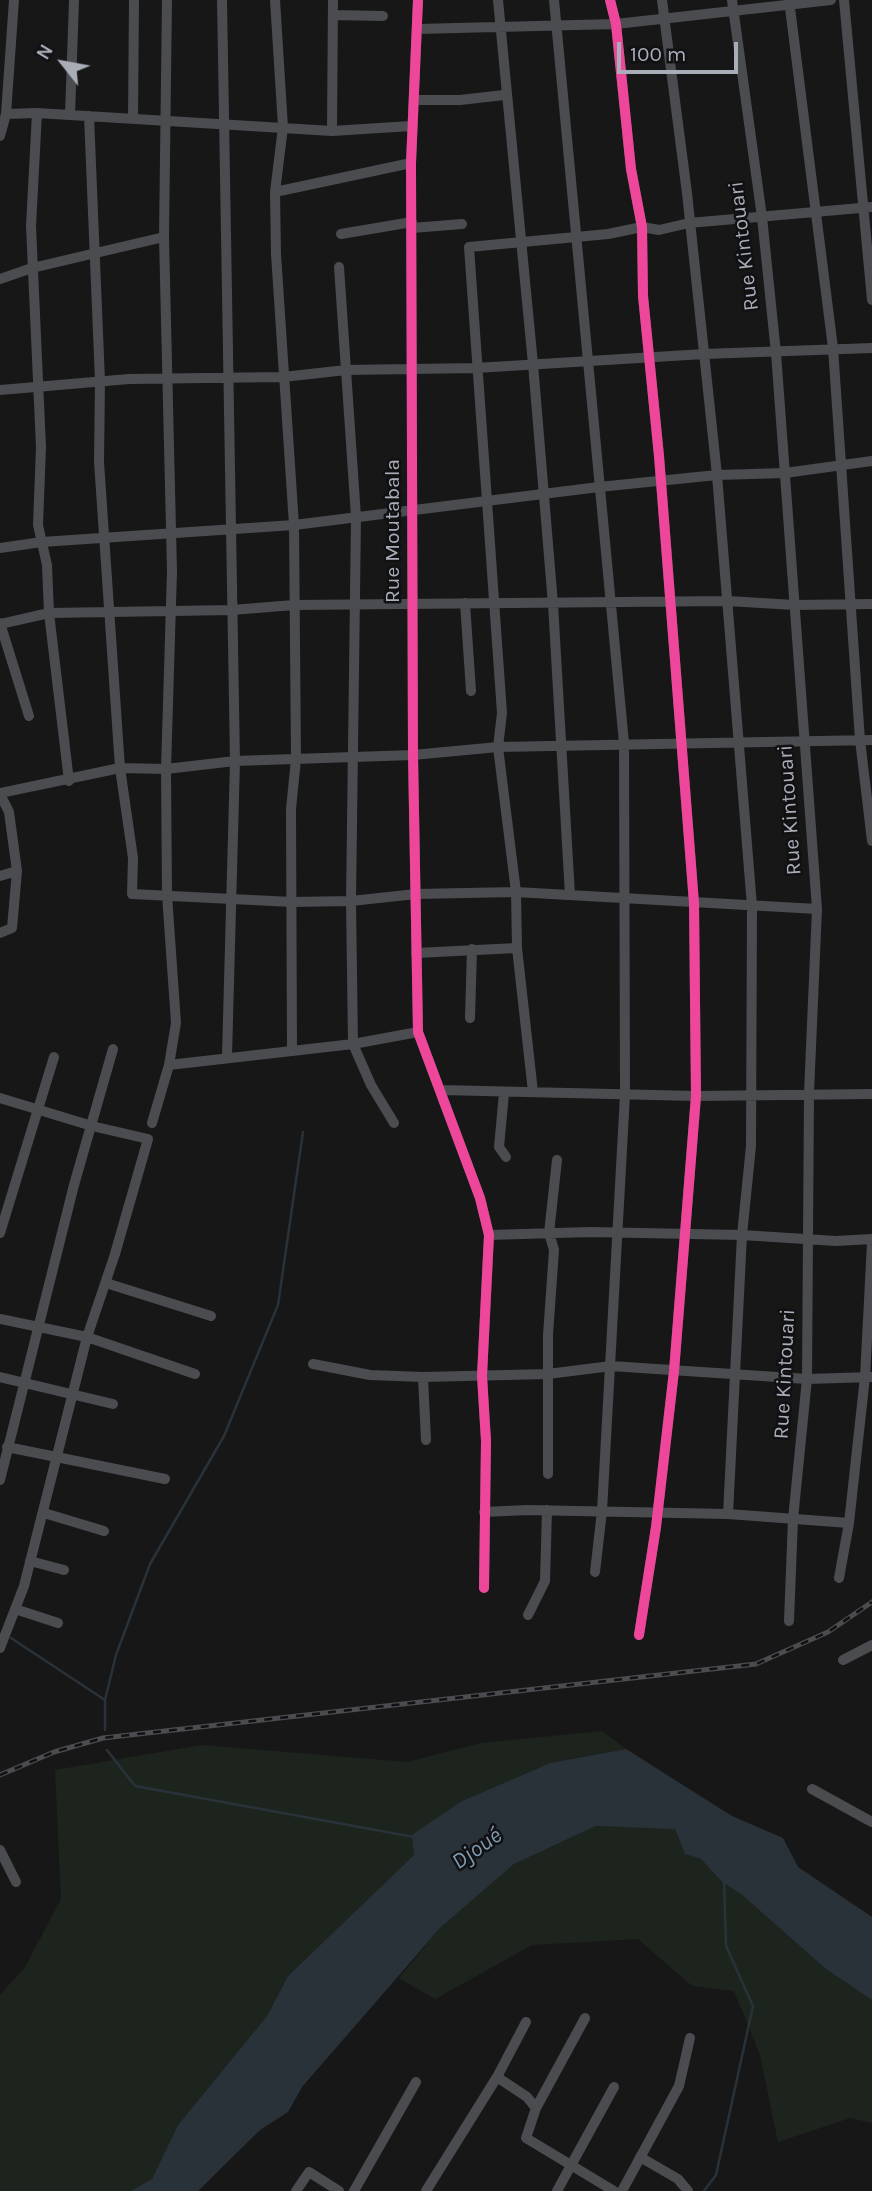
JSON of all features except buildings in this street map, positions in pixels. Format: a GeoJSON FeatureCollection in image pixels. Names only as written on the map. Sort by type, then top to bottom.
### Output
{"type":"FeatureCollection","features":[{"type":"Feature","properties":{"kind":"street"},"geometry":{"type":"LineString","coordinates":[[0,136],[6,114],[14,0]]}},
{"type":"Feature","properties":{"kind":"street"},"geometry":{"type":"LineString","coordinates":[[70,115],[74,0]]}},
{"type":"Feature","properties":{"kind":"street"},"geometry":{"type":"LineString","coordinates":[[133,119],[134,0]]}},
{"type":"Feature","properties":{"kind":"street"},"geometry":{"type":"LineString","coordinates":[[152,1123],[169,1065],[176,1023],[167,895],[166,769],[172,536],[170,380],[164,237],[167,0]]}},
{"type":"Feature","properties":{"kind":"street"},"geometry":{"type":"LineString","coordinates":[[222,0],[235,761],[229,897],[227,1056]]}},
{"type":"Feature","properties":{"kind":"street"},"geometry":{"type":"LineString","coordinates":[[275,0],[283,127],[275,192],[283,377],[294,525],[296,759],[291,809],[292,1049]]}},
{"type":"Feature","properties":{"kind":"street"},"geometry":{"type":"LineString","coordinates":[[332,131],[333,0]]}},
{"type":"Feature","properties":{"kind":"street","name":"Rue Moutabala"},"geometry":{"type":"LineString","coordinates":[[418,0],[411,126],[413,755],[418,1032]]}},
{"type":"Feature","properties":{"kind":"street"},"geometry":{"type":"LineString","coordinates":[[498,0],[553,604],[559,746],[570,895]]}},
{"type":"Feature","properties":{"kind":"street"},"geometry":{"type":"LineString","coordinates":[[554,0],[574,235],[624,743],[625,1095],[602,1511],[595,1572]]}},
{"type":"Feature","properties":{"kind":"street"},"geometry":{"type":"LineString","coordinates":[[610,0],[616,24],[631,169],[642,227],[642,296],[661,481],[679,742],[694,903],[696,1096],[674,1371],[658,1513],[639,1635]]}},
{"type":"Feature","properties":{"kind":"street"},"geometry":{"type":"LineString","coordinates":[[662,0],[717,475],[752,906],[751,1146],[742,1235],[727,1514]]}},
{"type":"Feature","properties":{"kind":"street"},"geometry":{"type":"LineString","coordinates":[[416,29],[616,24],[732,6],[831,0]]}},
{"type":"Feature","properties":{"kind":"street"},"geometry":{"type":"LineString","coordinates":[[844,0],[867,207],[872,300]]}},
{"type":"Feature","properties":{"kind":"street"},"geometry":{"type":"LineString","coordinates":[[789,2],[833,348],[860,740],[872,841]]}},
{"type":"Feature","properties":{"kind":"street","name":"Rue Kintouari"},"geometry":{"type":"LineString","coordinates":[[732,6],[762,217],[776,353],[817,909],[809,1093],[807,1379],[793,1519],[789,1620]]}},
{"type":"Feature","properties":{"kind":"street"},"geometry":{"type":"LineString","coordinates":[[333,15],[383,16]]}},
{"type":"Feature","properties":{"kind":"street"},"geometry":{"type":"LineString","coordinates":[[0,39],[12,47]]}},
{"type":"Feature","properties":{"kind":"street"},"geometry":{"type":"LineString","coordinates":[[414,100],[460,100],[505,94]]}},
{"type":"Feature","properties":{"kind":"street"},"geometry":{"type":"LineString","coordinates":[[6,114],[37,113],[332,131],[411,126]]}},
{"type":"Feature","properties":{"kind":"street"},"geometry":{"type":"LineString","coordinates":[[37,113],[31,226],[41,447],[38,525],[47,565],[49,613],[69,781]]}},
{"type":"Feature","properties":{"kind":"street"},"geometry":{"type":"LineString","coordinates":[[89,116],[100,381],[99,462],[120,768],[134,858],[132,894],[292,902],[351,901],[416,894],[516,892],[817,909]]}},
{"type":"Feature","properties":{"kind":"street"},"geometry":{"type":"LineString","coordinates":[[275,192],[411,163]]}},
{"type":"Feature","properties":{"kind":"street"},"geometry":{"type":"LineString","coordinates":[[533,1092],[517,948],[516,892],[498,747],[502,713],[469,247],[574,235],[608,234],[642,227],[659,230],[689,223],[867,207]]}},
{"type":"Feature","properties":{"kind":"street"},"geometry":{"type":"LineString","coordinates":[[341,234],[412,225],[462,224]]}},
{"type":"Feature","properties":{"kind":"street"},"geometry":{"type":"LineString","coordinates":[[0,279],[33,268],[164,237]]}},
{"type":"Feature","properties":{"kind":"street"},"geometry":{"type":"LineString","coordinates":[[339,267],[356,517],[351,901],[353,1044],[371,1085],[394,1123]]}},
{"type":"Feature","properties":{"kind":"street"},"geometry":{"type":"LineString","coordinates":[[0,390],[100,381],[283,377],[346,370],[476,368],[704,354],[872,348]]}},
{"type":"Feature","properties":{"kind":"street"},"geometry":{"type":"LineString","coordinates":[[0,548],[42,542],[172,536],[294,525],[598,487],[717,475],[785,473],[872,461]]}},
{"type":"Feature","properties":{"kind":"street"},"geometry":{"type":"LineString","coordinates":[[30,716],[0,624],[49,613],[465,603],[612,604],[728,601],[794,605],[872,604]]}},
{"type":"Feature","properties":{"kind":"street"},"geometry":{"type":"LineString","coordinates":[[465,603],[471,691]]}},
{"type":"Feature","properties":{"kind":"street"},"geometry":{"type":"LineString","coordinates":[[0,933],[12,928],[17,871],[9,812],[0,793],[69,781],[120,768],[166,769],[235,761],[413,755],[498,747],[740,740],[872,740]]}},
{"type":"Feature","properties":{"kind":"street"},"geometry":{"type":"LineString","coordinates":[[0,876],[17,871]]}},
{"type":"Feature","properties":{"kind":"street"},"geometry":{"type":"LineString","coordinates":[[416,953],[517,948]]}},
{"type":"Feature","properties":{"kind":"street"},"geometry":{"type":"LineString","coordinates":[[470,1018],[472,949]]}},
{"type":"Feature","properties":{"kind":"street"},"geometry":{"type":"LineString","coordinates":[[169,1065],[227,1056],[353,1044],[418,1032],[481,1198],[489,1235],[482,1376],[486,1441],[484,1588]]}},
{"type":"Feature","properties":{"kind":"street"},"geometry":{"type":"LineString","coordinates":[[0,1480],[113,1049]]}},
{"type":"Feature","properties":{"kind":"street"},"geometry":{"type":"LineString","coordinates":[[0,1233],[54,1057]]}},
{"type":"Feature","properties":{"kind":"street"},"geometry":{"type":"LineString","coordinates":[[441,1090],[696,1096],[872,1094]]}},
{"type":"Feature","properties":{"kind":"street"},"geometry":{"type":"LineString","coordinates":[[504,1093],[499,1147],[506,1157]]}},
{"type":"Feature","properties":{"kind":"street"},"geometry":{"type":"LineString","coordinates":[[0,1098],[92,1126],[148,1139],[106,1283],[87,1337],[44,1513],[15,1609],[0,1648]]}},
{"type":"Feature","properties":{"kind":"street"},"geometry":{"type":"LineString","coordinates":[[548,1474],[548,1374],[554,1250],[549,1233],[557,1160]]}},
{"type":"Feature","properties":{"kind":"street"},"geometry":{"type":"LineString","coordinates":[[489,1235],[619,1232],[872,1241],[868,1377],[849,1523],[839,1577]]}},
{"type":"Feature","properties":{"kind":"street"},"geometry":{"type":"LineString","coordinates":[[106,1283],[211,1316]]}},
{"type":"Feature","properties":{"kind":"street"},"geometry":{"type":"LineString","coordinates":[[0,1319],[87,1337],[195,1374]]}},
{"type":"Feature","properties":{"kind":"street"},"geometry":{"type":"LineString","coordinates":[[313,1364],[370,1375],[423,1377],[548,1374],[611,1366],[807,1379],[868,1377]]}},
{"type":"Feature","properties":{"kind":"street"},"geometry":{"type":"LineString","coordinates":[[0,1377],[113,1404]]}},
{"type":"Feature","properties":{"kind":"street"},"geometry":{"type":"LineString","coordinates":[[423,1377],[426,1440]]}},
{"type":"Feature","properties":{"kind":"street"},"geometry":{"type":"LineString","coordinates":[[7,1447],[165,1479]]}},
{"type":"Feature","properties":{"kind":"street"},"geometry":{"type":"LineString","coordinates":[[484,1512],[547,1510],[727,1514],[849,1523]]}},
{"type":"Feature","properties":{"kind":"street"},"geometry":{"type":"LineString","coordinates":[[528,1615],[545,1581],[547,1510]]}},
{"type":"Feature","properties":{"kind":"street"},"geometry":{"type":"LineString","coordinates":[[44,1513],[104,1531]]}},
{"type":"Feature","properties":{"kind":"street"},"geometry":{"type":"LineString","coordinates":[[30,1561],[64,1570]]}},
{"type":"Feature","properties":{"kind":"street"},"geometry":{"type":"LineString","coordinates":[[15,1609],[58,1623]]}},
{"type":"Feature","properties":{"kind":"street"},"geometry":{"type":"LineString","coordinates":[[843,1660],[872,1645]]}},
{"type":"Feature","properties":{"kind":"street"},"geometry":{"type":"LineString","coordinates":[[812,1789],[872,1822]]}},
{"type":"Feature","properties":{"kind":"street"},"geometry":{"type":"LineString","coordinates":[[0,1850],[16,1882]]}},
{"type":"Feature","properties":{"kind":"street"},"geometry":{"type":"LineString","coordinates":[[585,2018],[536,2108],[526,2138],[614,2191]]}},
{"type":"Feature","properties":{"kind":"street"},"geometry":{"type":"LineString","coordinates":[[426,2191],[497,2077],[526,2022]]}},
{"type":"Feature","properties":{"kind":"street"},"geometry":{"type":"LineString","coordinates":[[622,2191],[679,2087],[690,2038]]}},
{"type":"Feature","properties":{"kind":"street"},"geometry":{"type":"LineString","coordinates":[[497,2077],[527,2097],[536,2108]]}},
{"type":"Feature","properties":{"kind":"street"},"geometry":{"type":"LineString","coordinates":[[354,2191],[416,2082]]}},
{"type":"Feature","properties":{"kind":"street"},"geometry":{"type":"LineString","coordinates":[[557,2191],[614,2087]]}},
{"type":"Feature","properties":{"kind":"street"},"geometry":{"type":"LineString","coordinates":[[640,2157],[678,2179],[688,2191]]}},
{"type":"Feature","properties":{"kind":"street"},"geometry":{"type":"LineString","coordinates":[[296,2191],[309,2172],[339,2191]]}},
{"type":"Feature","properties":{"kind":"shaded area"},"geometry":{"type":"Polygon","coordinates":[[[602,1731],[626,1749],[550,1763],[462,1801],[414,1855],[288,1976],[267,2016],[178,2125],[152,2179],[131,2191],[0,2191],[0,1995],[25,1967],[61,1899],[55,1770],[202,1745],[407,1762],[481,1743],[602,1731]]]}},
{"type":"Feature","properties":{"kind":"shaded area"},"geometry":{"type":"Polygon","coordinates":[[[596,1826],[675,1828],[685,1854],[701,1859],[722,1882],[741,1894],[826,1969],[872,2000],[872,2123],[850,2118],[778,2142],[760,2055],[734,1991],[692,1986],[638,1939],[532,1945],[435,1999],[399,1978],[440,1928],[514,1864],[596,1826]]]}},
{"type":"Feature","properties":{"kind":"water","name":"Djoué"},"geometry":{"type":"Polygon","coordinates":[[[626,1749],[732,1816],[783,1838],[798,1867],[872,1917],[872,2000],[826,1969],[741,1894],[722,1882],[701,1859],[685,1854],[675,1829],[596,1826],[514,1864],[440,1928],[302,2087],[288,2112],[260,2130],[198,2191],[131,2191],[152,2179],[178,2125],[267,2016],[288,1976],[414,1855],[412,1835],[462,1801],[550,1763],[626,1749]]]}},
{"type":"Feature","properties":{"kind":"waterway"},"geometry":{"type":"LineString","coordinates":[[105,1700],[116,1655],[150,1564],[224,1436],[278,1305],[303,1132]]}},
{"type":"Feature","properties":{"kind":"waterway"},"geometry":{"type":"LineString","coordinates":[[11,1638],[105,1700],[105,1730]]}},
{"type":"Feature","properties":{"kind":"waterway"},"geometry":{"type":"LineString","coordinates":[[107,1750],[135,1786],[414,1837]]}},
{"type":"Feature","properties":{"kind":"waterway"},"geometry":{"type":"LineString","coordinates":[[704,2191],[716,2175],[753,2006],[726,1946],[724,1880]]}},
{"type":"Feature","properties":{"kind":"railway"},"geometry":{"type":"LineString","coordinates":[[0,1775],[54,1752],[103,1738],[756,1664],[828,1632],[872,1602]]}},
{"type":"Feature","properties":{"kind":"cycle path"},"geometry":{"type":"LineString","coordinates":[[418,0],[411,163],[413,755],[418,1032],[480,1198],[489,1235],[482,1376],[486,1441],[484,1588]]}},
{"type":"Feature","properties":{"kind":"cycle path"},"geometry":{"type":"LineString","coordinates":[[610,0],[616,24],[631,169],[642,227],[643,296],[659,456],[694,903],[696,1096],[674,1371],[656,1527],[639,1635]]}}]}
